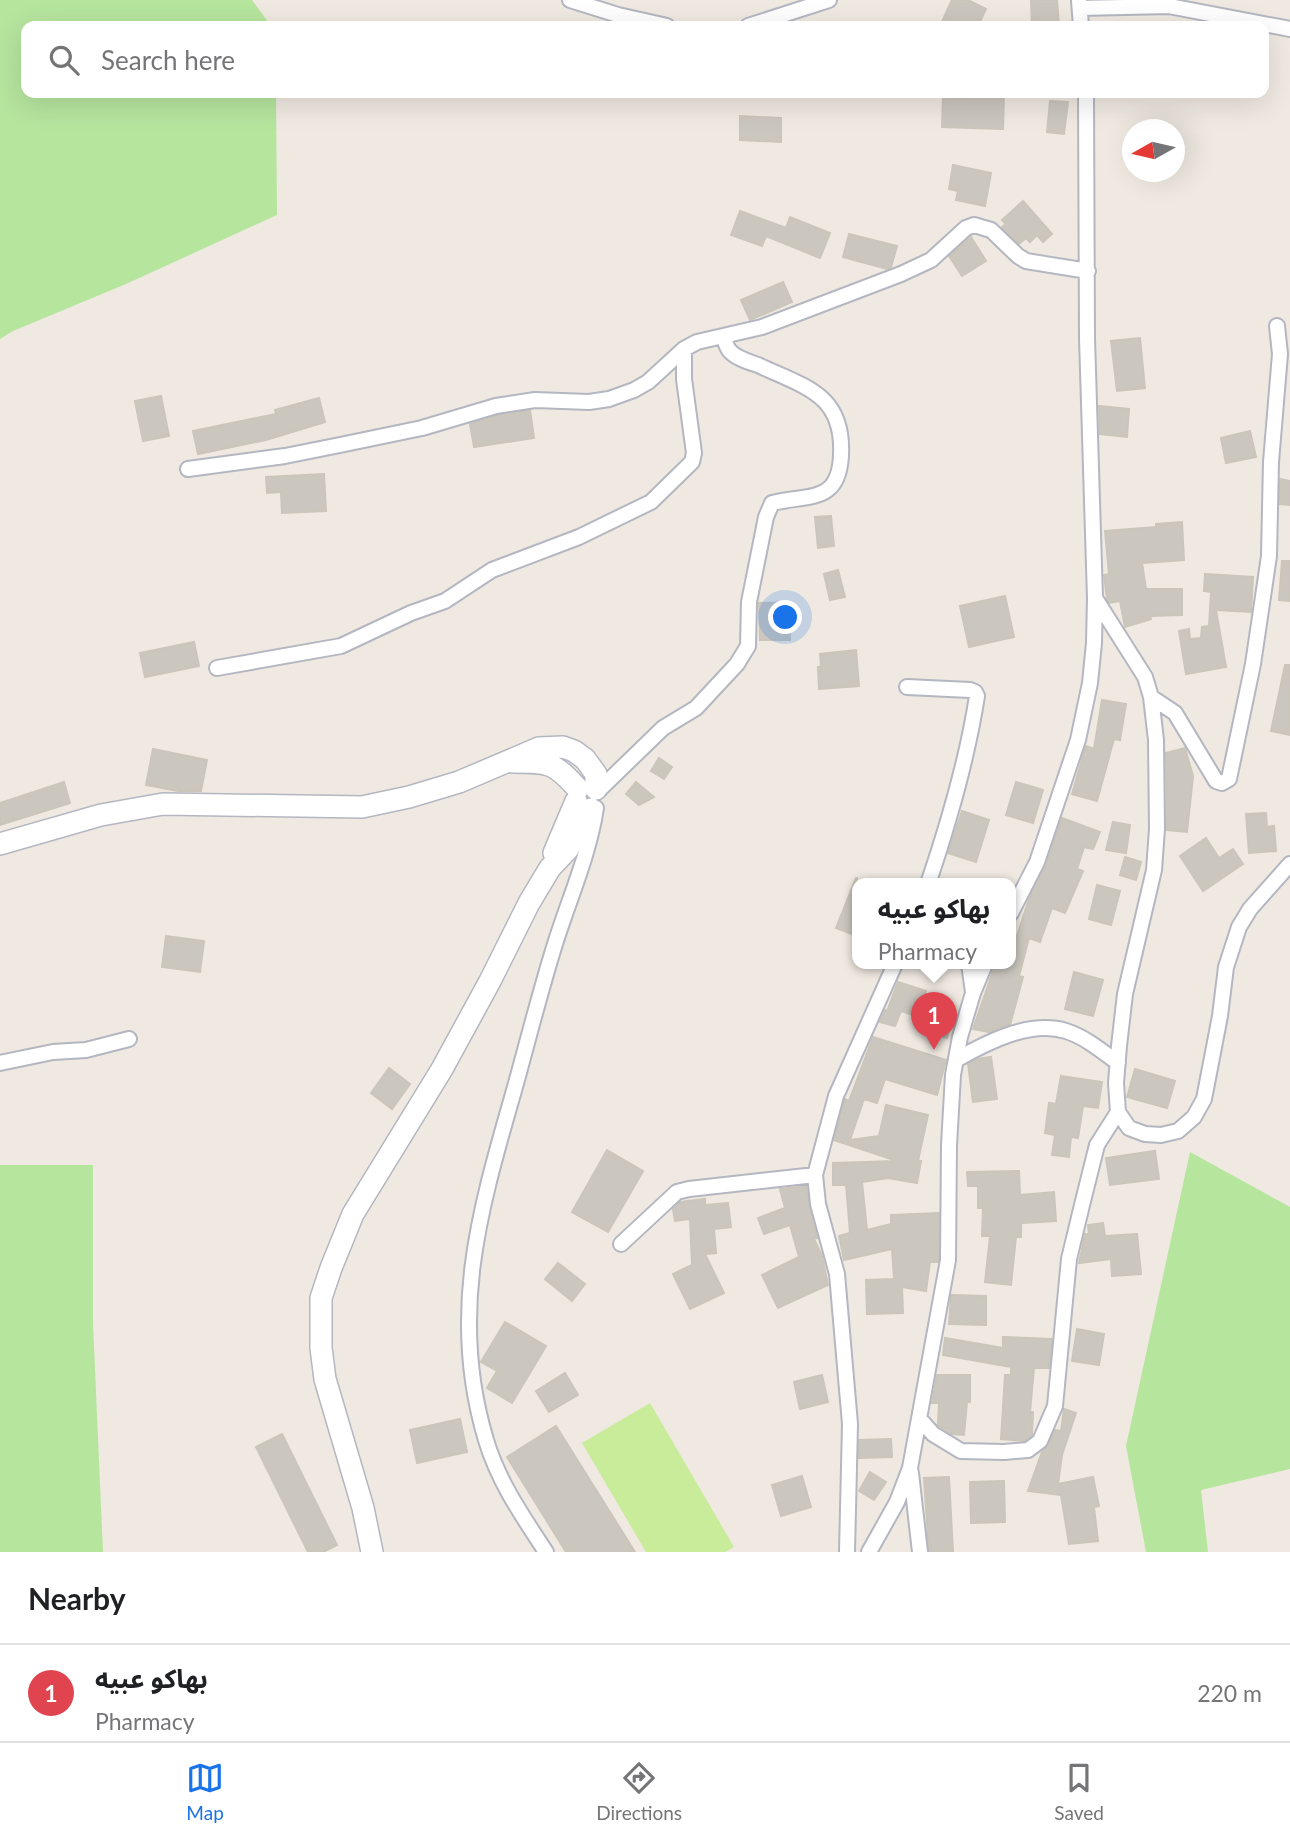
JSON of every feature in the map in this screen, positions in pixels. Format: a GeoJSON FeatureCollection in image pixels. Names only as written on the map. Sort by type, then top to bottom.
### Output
{"type":"FeatureCollection","features":[{"type":"Feature","properties":{"kind":"main road"},"geometry":{"type":"LineString","coordinates":[[0,844],[101,815],[155,804],[362,807],[459,782],[507,762],[540,762],[552,765],[589,797],[568,849],[550,868],[528,902],[491,981],[442,1069],[353,1214],[321,1298],[321,1348],[325,1379],[363,1508],[372,1552]]}},
{"type":"Feature","properties":{"kind":"street"},"geometry":{"type":"LineString","coordinates":[[570,0],[645,21]]}},
{"type":"Feature","properties":{"kind":"street"},"geometry":{"type":"LineString","coordinates":[[764,21],[829,0]]}},
{"type":"Feature","properties":{"kind":"street"},"geometry":{"type":"LineString","coordinates":[[1169,6],[1194,0]]}},
{"type":"Feature","properties":{"kind":"street"},"geometry":{"type":"LineString","coordinates":[[1079,4],[1169,6],[1248,21]]}},
{"type":"Feature","properties":{"kind":"street"},"geometry":{"type":"LineString","coordinates":[[1269,25],[1290,29]]}},
{"type":"Feature","properties":{"kind":"street"},"geometry":{"type":"LineString","coordinates":[[1016,903],[1037,862],[1078,740],[1090,682],[1096,598],[1089,445],[1086,98]]}},
{"type":"Feature","properties":{"kind":"street"},"geometry":{"type":"LineString","coordinates":[[188,469],[340,445],[422,428],[496,406],[535,400],[589,402],[609,399],[648,382],[684,349],[697,341],[762,327],[901,274],[931,260],[966,228],[974,225],[991,230],[1026,261],[1088,271]]}},
{"type":"Feature","properties":{"kind":"street"},"geometry":{"type":"LineString","coordinates":[[1151,696],[1175,713],[1216,781],[1228,779],[1256,651],[1269,556],[1271,462],[1280,354],[1277,326]]}},
{"type":"Feature","properties":{"kind":"street"},"geometry":{"type":"LineString","coordinates":[[546,1552],[514,1503],[486,1442],[475,1398],[468,1303],[473,1252],[488,1180],[554,946],[587,850],[589,797],[663,728],[696,708],[737,664],[748,646],[749,602],[766,517],[772,503],[824,494],[834,485],[839,475],[841,441],[837,418],[831,407],[803,386],[733,354],[723,336]]}},
{"type":"Feature","properties":{"kind":"street"},"geometry":{"type":"LineString","coordinates":[[217,668],[341,646],[411,613],[445,601],[492,570],[579,537],[651,502],[692,463],[694,453],[684,379],[684,349]]}},
{"type":"Feature","properties":{"kind":"street"},"geometry":{"type":"LineString","coordinates":[[919,1418],[933,1434],[961,1451],[1028,1450],[1040,1441],[1055,1406],[1069,1259],[1097,1145],[1118,1112],[1118,1063],[1125,994],[1154,870],[1157,829],[1156,740],[1151,696],[1145,677],[1096,598]]}},
{"type":"Feature","properties":{"kind":"street"},"geometry":{"type":"LineString","coordinates":[[907,687],[960,688],[975,692],[977,696],[970,746],[930,878]]}},
{"type":"Feature","properties":{"kind":"street"},"geometry":{"type":"LineString","coordinates":[[1118,1112],[1129,1128],[1145,1134],[1161,1135],[1178,1131],[1194,1117],[1204,1098],[1220,1016],[1226,967],[1239,927],[1250,909],[1290,864]]}},
{"type":"Feature","properties":{"kind":"street"},"geometry":{"type":"LineString","coordinates":[[847,1552],[850,1424],[837,1274],[818,1204],[815,1175],[836,1096],[893,969]]}},
{"type":"Feature","properties":{"kind":"street"},"geometry":{"type":"LineString","coordinates":[[970,969],[973,993]]}},
{"type":"Feature","properties":{"kind":"street"},"geometry":{"type":"LineString","coordinates":[[869,1552],[897,1502],[910,1468],[948,1260],[950,1117],[956,1060],[973,993],[983,969]]}},
{"type":"Feature","properties":{"kind":"street"},"geometry":{"type":"LineString","coordinates":[[956,1060],[995,1040],[1043,1028],[1068,1031],[1118,1063]]}},
{"type":"Feature","properties":{"kind":"street"},"geometry":{"type":"LineString","coordinates":[[0,1063],[53,1052],[86,1050],[129,1039]]}},
{"type":"Feature","properties":{"kind":"street"},"geometry":{"type":"LineString","coordinates":[[621,1244],[677,1192],[815,1175]]}},
{"type":"Feature","properties":{"kind":"street"},"geometry":{"type":"LineString","coordinates":[[910,1468],[920,1552]]}},
{"type":"Feature","properties":{"kind":"green space"},"geometry":{"type":"Polygon","coordinates":[[[0,0],[252,0],[267,21],[21,21],[21,98],[276,98],[277,215],[0,339],[0,0]]]}},
{"type":"Feature","properties":{"kind":"green space"},"geometry":{"type":"Polygon","coordinates":[[[1190,1152],[1290,1207],[1290,1469],[1201,1490],[1208,1552],[1146,1552],[1126,1446],[1190,1152]]]}},
{"type":"Feature","properties":{"kind":"green space"},"geometry":{"type":"Polygon","coordinates":[[[0,1165],[93,1165],[93,1324],[103,1552],[0,1552],[0,1165]]]}},
{"type":"Feature","properties":{"kind":"green space"},"geometry":{"type":"Polygon","coordinates":[[[650,1403],[734,1547],[725,1552],[646,1552],[582,1443],[650,1403]]]}},
{"type":"Feature","properties":{"kind":"building"},"geometry":{"type":"Polygon","coordinates":[[[952,0],[968,0],[986,9],[980,21],[942,21],[952,0]]]}},
{"type":"Feature","properties":{"kind":"building"},"geometry":{"type":"Polygon","coordinates":[[[1031,0],[1057,0],[1059,21],[1032,21],[1031,0]]]}},
{"type":"Feature","properties":{"kind":"building"},"geometry":{"type":"Polygon","coordinates":[[[943,98],[1004,98],[1003,129],[942,127],[943,98]]]}},
{"type":"Feature","properties":{"kind":"building"},"geometry":{"type":"Polygon","coordinates":[[[1050,101],[1068,102],[1064,134],[1047,132],[1050,101]]]}},
{"type":"Feature","properties":{"kind":"building"},"geometry":{"type":"Polygon","coordinates":[[[740,116],[781,118],[781,142],[740,140],[740,116]]]}},
{"type":"Feature","properties":{"kind":"building"},"geometry":{"type":"Polygon","coordinates":[[[953,165],[991,173],[985,206],[956,200],[958,191],[949,189],[953,165]]]}},
{"type":"Feature","properties":{"kind":"building"},"geometry":{"type":"Polygon","coordinates":[[[1023,201],[1052,234],[1043,242],[1037,235],[1030,242],[1026,238],[1019,244],[1002,227],[1006,224],[1002,220],[1023,201]]]}},
{"type":"Feature","properties":{"kind":"building"},"geometry":{"type":"Polygon","coordinates":[[[740,211],[786,228],[790,217],[830,233],[820,258],[766,236],[762,246],[731,235],[740,211]]]}},
{"type":"Feature","properties":{"kind":"building"},"geometry":{"type":"Polygon","coordinates":[[[849,234],[897,246],[891,267],[887,269],[843,257],[849,234]]]}},
{"type":"Feature","properties":{"kind":"building"},"geometry":{"type":"Polygon","coordinates":[[[971,237],[986,261],[962,276],[949,256],[971,237]]]}},
{"type":"Feature","properties":{"kind":"building"},"geometry":{"type":"Polygon","coordinates":[[[783,282],[792,302],[750,320],[741,300],[783,282]]]}},
{"type":"Feature","properties":{"kind":"building"},"geometry":{"type":"Polygon","coordinates":[[[1140,338],[1145,388],[1117,391],[1111,341],[1140,338]]]}},
{"type":"Feature","properties":{"kind":"building"},"geometry":{"type":"Polygon","coordinates":[[[161,396],[169,436],[143,441],[135,401],[161,396]]]}},
{"type":"Feature","properties":{"kind":"building"},"geometry":{"type":"Polygon","coordinates":[[[319,398],[325,422],[266,440],[198,454],[193,431],[276,414],[275,410],[319,398]]]}},
{"type":"Feature","properties":{"kind":"building"},"geometry":{"type":"Polygon","coordinates":[[[1099,406],[1129,409],[1127,437],[1100,434],[1099,406]]]}},
{"type":"Feature","properties":{"kind":"building"},"geometry":{"type":"Polygon","coordinates":[[[530,410],[534,438],[474,447],[470,424],[498,415],[530,410]]]}},
{"type":"Feature","properties":{"kind":"building"},"geometry":{"type":"Polygon","coordinates":[[[1250,431],[1256,457],[1226,463],[1221,438],[1250,431]]]}},
{"type":"Feature","properties":{"kind":"building"},"geometry":{"type":"Polygon","coordinates":[[[324,474],[326,511],[282,513],[281,492],[267,493],[266,477],[324,474]]]}},
{"type":"Feature","properties":{"kind":"building"},"geometry":{"type":"Polygon","coordinates":[[[1280,479],[1290,481],[1290,505],[1280,504],[1280,479]]]}},
{"type":"Feature","properties":{"kind":"building"},"geometry":{"type":"Polygon","coordinates":[[[831,516],[834,546],[818,548],[815,517],[831,516]]]}},
{"type":"Feature","properties":{"kind":"building"},"geometry":{"type":"Polygon","coordinates":[[[1182,522],[1184,560],[1142,563],[1146,589],[1182,589],[1182,615],[1150,616],[1151,619],[1125,627],[1120,601],[1109,603],[1107,600],[1104,575],[1109,574],[1105,531],[1182,522]]]}},
{"type":"Feature","properties":{"kind":"building"},"geometry":{"type":"Polygon","coordinates":[[[1282,561],[1290,561],[1290,601],[1279,600],[1282,561]]]}},
{"type":"Feature","properties":{"kind":"building"},"geometry":{"type":"Polygon","coordinates":[[[838,570],[845,597],[830,600],[824,574],[838,570]]]}},
{"type":"Feature","properties":{"kind":"building"},"geometry":{"type":"Polygon","coordinates":[[[1205,574],[1253,577],[1251,612],[1216,610],[1226,667],[1186,674],[1179,631],[1189,629],[1190,639],[1201,638],[1202,627],[1209,626],[1211,592],[1204,591],[1205,574]]]}},
{"type":"Feature","properties":{"kind":"building"},"geometry":{"type":"Polygon","coordinates":[[[1005,596],[1014,637],[969,647],[960,606],[1005,596]]]}},
{"type":"Feature","properties":{"kind":"building"},"geometry":{"type":"Polygon","coordinates":[[[790,602],[790,640],[760,640],[759,603],[790,602]]]}},
{"type":"Feature","properties":{"kind":"building"},"geometry":{"type":"Polygon","coordinates":[[[194,642],[199,666],[145,677],[140,653],[194,642]]]}},
{"type":"Feature","properties":{"kind":"building"},"geometry":{"type":"Polygon","coordinates":[[[856,650],[859,686],[819,689],[820,654],[856,650]]]}},
{"type":"Feature","properties":{"kind":"building"},"geometry":{"type":"Polygon","coordinates":[[[1285,665],[1290,665],[1290,735],[1271,731],[1285,665]]]}},
{"type":"Feature","properties":{"kind":"building"},"geometry":{"type":"Polygon","coordinates":[[[1102,700],[1126,704],[1120,740],[1114,739],[1097,801],[1072,794],[1086,746],[1094,749],[1102,700]]]}},
{"type":"Feature","properties":{"kind":"building"},"geometry":{"type":"Polygon","coordinates":[[[1185,748],[1193,776],[1187,832],[1167,830],[1166,753],[1185,748]]]}},
{"type":"Feature","properties":{"kind":"building"},"geometry":{"type":"Polygon","coordinates":[[[153,749],[207,760],[201,791],[178,791],[146,785],[153,749]]]}},
{"type":"Feature","properties":{"kind":"building"},"geometry":{"type":"Polygon","coordinates":[[[659,758],[672,767],[664,779],[651,771],[659,758]]]}},
{"type":"Feature","properties":{"kind":"building"},"geometry":{"type":"Polygon","coordinates":[[[64,782],[70,803],[0,825],[0,803],[64,782]]]}},
{"type":"Feature","properties":{"kind":"building"},"geometry":{"type":"Polygon","coordinates":[[[636,782],[654,797],[639,805],[626,794],[636,782]]]}},
{"type":"Feature","properties":{"kind":"building"},"geometry":{"type":"Polygon","coordinates":[[[1016,782],[1043,790],[1033,823],[1006,815],[1016,782]]]}},
{"type":"Feature","properties":{"kind":"building"},"geometry":{"type":"Polygon","coordinates":[[[962,811],[989,820],[976,862],[948,853],[962,811]]]}},
{"type":"Feature","properties":{"kind":"building"},"geometry":{"type":"Polygon","coordinates":[[[1266,813],[1267,827],[1274,826],[1276,851],[1249,853],[1246,814],[1266,813]]]}},
{"type":"Feature","properties":{"kind":"building"},"geometry":{"type":"Polygon","coordinates":[[[1062,818],[1100,832],[1093,849],[1084,847],[1077,869],[1083,871],[1065,913],[1052,908],[1040,942],[1029,938],[1019,976],[1023,977],[1010,1025],[989,1032],[973,1029],[994,969],[1016,969],[1016,939],[1029,899],[1046,865],[1062,818]]]}},
{"type":"Feature","properties":{"kind":"building"},"geometry":{"type":"Polygon","coordinates":[[[1113,822],[1130,825],[1126,853],[1106,850],[1113,822]]]}},
{"type":"Feature","properties":{"kind":"building"},"geometry":{"type":"Polygon","coordinates":[[[1206,838],[1219,858],[1233,849],[1243,864],[1203,891],[1180,856],[1206,838]]]}},
{"type":"Feature","properties":{"kind":"building"},"geometry":{"type":"Polygon","coordinates":[[[1125,857],[1141,862],[1136,880],[1120,875],[1125,857]]]}},
{"type":"Feature","properties":{"kind":"building"},"geometry":{"type":"Polygon","coordinates":[[[1097,885],[1120,891],[1111,925],[1089,919],[1097,885]]]}},
{"type":"Feature","properties":{"kind":"building"},"geometry":{"type":"Polygon","coordinates":[[[852,888],[852,934],[836,928],[852,888]]]}},
{"type":"Feature","properties":{"kind":"building"},"geometry":{"type":"Polygon","coordinates":[[[166,936],[204,941],[200,972],[162,967],[166,936]]]}},
{"type":"Feature","properties":{"kind":"building"},"geometry":{"type":"Polygon","coordinates":[[[1074,972],[1103,980],[1093,1016],[1065,1009],[1074,972]]]}},
{"type":"Feature","properties":{"kind":"building"},"geometry":{"type":"Polygon","coordinates":[[[898,982],[926,991],[921,1006],[957,1014],[954,1025],[950,1024],[947,1038],[930,1033],[932,1021],[901,1011],[895,1026],[880,1022],[898,982]]]}},
{"type":"Feature","properties":{"kind":"building"},"geometry":{"type":"Polygon","coordinates":[[[873,1037],[946,1060],[937,1095],[885,1079],[877,1103],[864,1099],[850,1140],[879,1136],[886,1105],[928,1115],[918,1161],[921,1161],[917,1183],[888,1178],[862,1182],[867,1230],[891,1224],[891,1215],[939,1213],[938,1262],[930,1262],[926,1291],[902,1287],[903,1313],[867,1314],[866,1280],[894,1279],[892,1249],[844,1260],[839,1236],[850,1233],[846,1185],[833,1185],[833,1163],[897,1161],[834,1140],[845,1099],[849,1101],[873,1037]]]}},
{"type":"Feature","properties":{"kind":"building"},"geometry":{"type":"Polygon","coordinates":[[[991,1057],[997,1099],[973,1102],[968,1064],[977,1059],[991,1057]]]}},
{"type":"Feature","properties":{"kind":"building"},"geometry":{"type":"Polygon","coordinates":[[[389,1068],[410,1084],[392,1109],[371,1093],[389,1068]]]}},
{"type":"Feature","properties":{"kind":"building"},"geometry":{"type":"Polygon","coordinates":[[[1135,1069],[1175,1081],[1167,1108],[1127,1097],[1135,1069]]]}},
{"type":"Feature","properties":{"kind":"building"},"geometry":{"type":"Polygon","coordinates":[[[1061,1076],[1102,1082],[1098,1108],[1083,1106],[1078,1138],[1071,1137],[1069,1157],[1052,1155],[1055,1135],[1045,1133],[1049,1103],[1056,1104],[1061,1076]]]}},
{"type":"Feature","properties":{"kind":"building"},"geometry":{"type":"Polygon","coordinates":[[[607,1150],[643,1171],[608,1232],[572,1212],[607,1150]]]}},
{"type":"Feature","properties":{"kind":"building"},"geometry":{"type":"Polygon","coordinates":[[[1155,1151],[1159,1179],[1110,1185],[1106,1158],[1155,1151]]]}},
{"type":"Feature","properties":{"kind":"building"},"geometry":{"type":"Polygon","coordinates":[[[1019,1171],[1020,1195],[1054,1192],[1056,1221],[1021,1223],[1021,1237],[1016,1237],[1011,1285],[985,1282],[990,1236],[982,1236],[983,1208],[978,1208],[978,1186],[968,1186],[967,1172],[1019,1171]]]}},
{"type":"Feature","properties":{"kind":"building"},"geometry":{"type":"Polygon","coordinates":[[[806,1186],[817,1238],[814,1239],[822,1256],[828,1285],[778,1308],[762,1275],[799,1257],[790,1225],[764,1234],[758,1218],[785,1208],[780,1189],[806,1186]]]}},
{"type":"Feature","properties":{"kind":"building"},"geometry":{"type":"Polygon","coordinates":[[[705,1199],[705,1205],[728,1203],[731,1227],[714,1229],[716,1253],[705,1254],[724,1293],[690,1309],[673,1274],[692,1265],[690,1219],[675,1221],[673,1209],[680,1202],[705,1199]]]}},
{"type":"Feature","properties":{"kind":"building"},"geometry":{"type":"Polygon","coordinates":[[[1103,1223],[1105,1236],[1137,1234],[1141,1274],[1112,1276],[1111,1259],[1079,1263],[1085,1234],[1089,1234],[1088,1225],[1103,1223]]]}},
{"type":"Feature","properties":{"kind":"building"},"geometry":{"type":"Polygon","coordinates":[[[558,1263],[585,1284],[572,1301],[545,1279],[558,1263]]]}},
{"type":"Feature","properties":{"kind":"building"},"geometry":{"type":"Polygon","coordinates":[[[951,1295],[986,1296],[986,1325],[949,1324],[951,1295]]]}},
{"type":"Feature","properties":{"kind":"building"},"geometry":{"type":"Polygon","coordinates":[[[505,1322],[546,1346],[512,1403],[487,1388],[497,1371],[481,1362],[505,1322]]]}},
{"type":"Feature","properties":{"kind":"building"},"geometry":{"type":"Polygon","coordinates":[[[1077,1329],[1104,1334],[1099,1365],[1072,1361],[1077,1329]]]}},
{"type":"Feature","properties":{"kind":"building"},"geometry":{"type":"Polygon","coordinates":[[[1003,1337],[1052,1339],[1049,1368],[1034,1368],[1030,1412],[1033,1412],[1032,1435],[1024,1441],[1001,1439],[1005,1375],[1011,1375],[1011,1367],[943,1355],[945,1338],[1003,1348],[1003,1337]]]}},
{"type":"Feature","properties":{"kind":"building"},"geometry":{"type":"Polygon","coordinates":[[[565,1373],[578,1395],[549,1412],[536,1391],[565,1373]]]}},
{"type":"Feature","properties":{"kind":"building"},"geometry":{"type":"Polygon","coordinates":[[[822,1375],[828,1402],[800,1409],[794,1382],[822,1375]]]}},
{"type":"Feature","properties":{"kind":"building"},"geometry":{"type":"Polygon","coordinates":[[[937,1375],[970,1375],[970,1402],[967,1402],[964,1435],[952,1434],[938,1425],[939,1403],[932,1403],[937,1375]]]}},
{"type":"Feature","properties":{"kind":"building"},"geometry":{"type":"Polygon","coordinates":[[[1064,1409],[1076,1413],[1062,1455],[1058,1484],[1093,1477],[1099,1506],[1094,1507],[1098,1541],[1069,1544],[1061,1495],[1028,1491],[1042,1452],[1055,1430],[1061,1431],[1064,1409]]]}},
{"type":"Feature","properties":{"kind":"building"},"geometry":{"type":"Polygon","coordinates":[[[460,1419],[467,1452],[417,1463],[410,1430],[460,1419]]]}},
{"type":"Feature","properties":{"kind":"building"},"geometry":{"type":"Polygon","coordinates":[[[556,1426],[635,1552],[566,1552],[507,1457],[556,1426]]]}},
{"type":"Feature","properties":{"kind":"building"},"geometry":{"type":"Polygon","coordinates":[[[282,1434],[337,1545],[323,1552],[308,1552],[256,1447],[282,1434]]]}},
{"type":"Feature","properties":{"kind":"building"},"geometry":{"type":"Polygon","coordinates":[[[891,1439],[892,1457],[859,1458],[859,1440],[891,1439]]]}},
{"type":"Feature","properties":{"kind":"building"},"geometry":{"type":"Polygon","coordinates":[[[870,1472],[886,1482],[874,1500],[859,1491],[870,1472]]]}},
{"type":"Feature","properties":{"kind":"building"},"geometry":{"type":"Polygon","coordinates":[[[802,1476],[811,1507],[781,1516],[772,1485],[802,1476]]]}},
{"type":"Feature","properties":{"kind":"building"},"geometry":{"type":"Polygon","coordinates":[[[949,1477],[953,1552],[929,1552],[924,1478],[949,1477]]]}},
{"type":"Feature","properties":{"kind":"building"},"geometry":{"type":"Polygon","coordinates":[[[1004,1481],[1005,1522],[971,1523],[970,1482],[1004,1481]]]}},
{"type":"Feature","properties":{"kind":"place","name":"بهاكو عبيه"},"geometry":{"type":"Point","coordinates":[934,1050]}}]}
